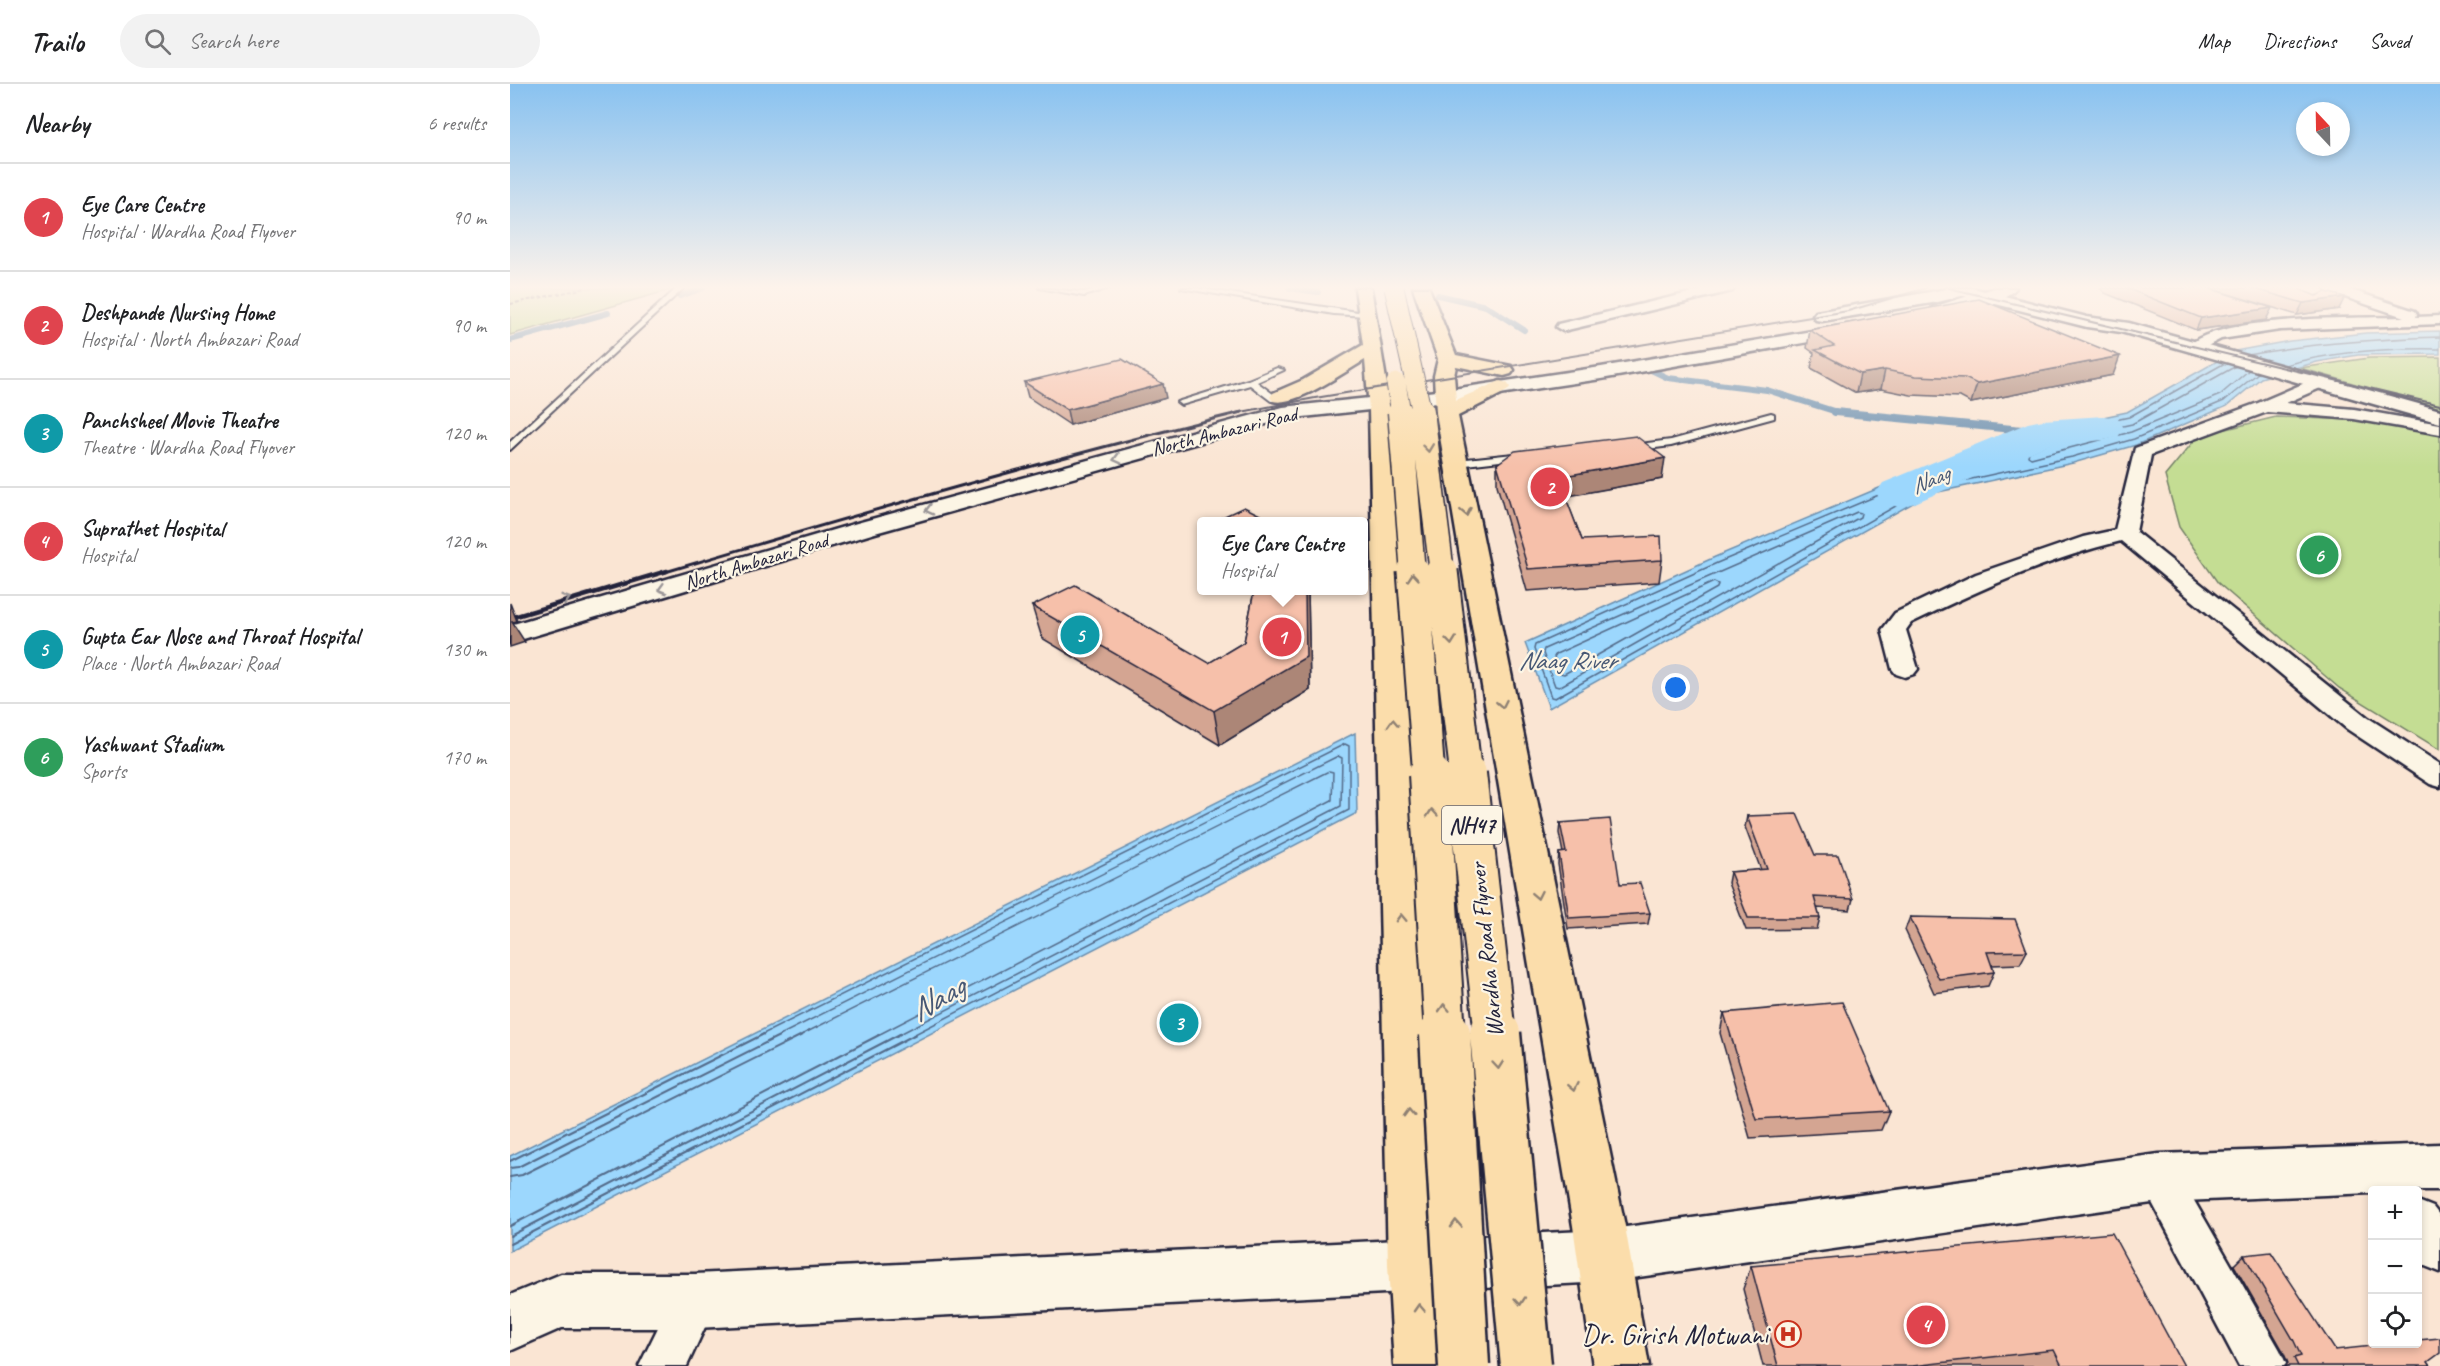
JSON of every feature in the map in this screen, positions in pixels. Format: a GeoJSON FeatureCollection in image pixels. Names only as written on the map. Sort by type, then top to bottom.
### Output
{"type":"FeatureCollection","features":[{"type":"Feature","properties":{"kind":"main road"},"geometry":{"type":"LineString","coordinates":[[1277,398],[1310,384],[1372,348]]}},
{"type":"Feature","properties":{"kind":"main road"},"geometry":{"type":"LineString","coordinates":[[1373,348],[1378,394],[1415,1265],[1422,1366]]}},
{"type":"Feature","properties":{"kind":"main road","name":"Wardha Road Flyover"},"geometry":{"type":"LineString","coordinates":[[1387,348],[1400,406],[1434,834],[1464,1366]]}},
{"type":"Feature","properties":{"kind":"main road","name":"Wardha Road Flyover"},"geometry":{"type":"LineString","coordinates":[[1395,348],[1425,424],[1494,1020],[1526,1366]]}},
{"type":"Feature","properties":{"kind":"main road"},"geometry":{"type":"LineString","coordinates":[[1436,348],[1446,386],[1457,463],[1604,1256],[1621,1366]]}},
{"type":"Feature","properties":{"kind":"main road"},"geometry":{"type":"LineString","coordinates":[[1446,386],[1723,348]]}},
{"type":"Feature","properties":{"kind":"main road"},"geometry":{"type":"LineString","coordinates":[[2202,348],[2440,417]]}},
{"type":"Feature","properties":{"kind":"main road"},"geometry":{"type":"LineString","coordinates":[[1502,379],[1578,358]]}},
{"type":"Feature","properties":{"kind":"main road","name":"North Ambazari Road"},"geometry":{"type":"LineString","coordinates":[[510,634],[776,545],[1124,436],[1277,398],[1378,394],[1502,379]]}},
{"type":"Feature","properties":{"kind":"main road","name":"North Ambazari Road"},"geometry":{"type":"LineString","coordinates":[[510,616],[776,545],[866,528],[1283,413],[1378,394]]}},
{"type":"Feature","properties":{"kind":"main road"},"geometry":{"type":"LineString","coordinates":[[510,1323],[561,1301],[695,1301],[1604,1256],[2159,1178],[2385,1180],[2440,1167]]}},
{"type":"Feature","properties":{"kind":"street"},"geometry":{"type":"LineString","coordinates":[[2125,534],[2142,452],[2264,407],[2312,379]]}},
{"type":"Feature","properties":{"kind":"street"},"geometry":{"type":"LineString","coordinates":[[2264,407],[2354,414],[2440,429]]}},
{"type":"Feature","properties":{"kind":"street"},"geometry":{"type":"LineString","coordinates":[[1905,669],[1894,630],[1903,618],[1984,579],[2091,542],[2125,534]]}},
{"type":"Feature","properties":{"kind":"street"},"geometry":{"type":"LineString","coordinates":[[2125,534],[2357,723],[2440,777]]}},
{"type":"Feature","properties":{"kind":"street"},"geometry":{"type":"LineString","coordinates":[[2159,1178],[2264,1366]]}},
{"type":"Feature","properties":{"kind":"street"},"geometry":{"type":"LineString","coordinates":[[2422,1227],[2440,1251]]}},
{"type":"Feature","properties":{"kind":"street"},"geometry":{"type":"LineString","coordinates":[[662,1366],[695,1301]]}},
{"type":"Feature","properties":{"kind":"lane"},"geometry":{"type":"LineString","coordinates":[[510,447],[617,348]]}},
{"type":"Feature","properties":{"kind":"lane"},"geometry":{"type":"LineString","coordinates":[[1181,402],[1251,382],[1280,370]]}},
{"type":"Feature","properties":{"kind":"lane"},"geometry":{"type":"LineString","coordinates":[[1251,382],[1277,398]]}},
{"type":"Feature","properties":{"kind":"lane"},"geometry":{"type":"LineString","coordinates":[[1624,449],[1671,443],[1771,416]]}},
{"type":"Feature","properties":{"kind":"lane"},"geometry":{"type":"LineString","coordinates":[[1457,463],[1535,455]]}},
{"type":"Feature","properties":{"kind":"green space"},"geometry":{"type":"Polygon","coordinates":[[[2440,357],[2440,408],[2300,368],[2369,358],[2440,357]]]}},
{"type":"Feature","properties":{"kind":"green space"},"geometry":{"type":"Polygon","coordinates":[[[2276,417],[2377,421],[2440,435],[2440,750],[2339,688],[2218,583],[2179,527],[2165,476],[2198,436],[2276,417]]]}},
{"type":"Feature","properties":{"kind":"water","name":"Naag River"},"geometry":{"type":"Polygon","coordinates":[[[2252,348],[2440,348],[2440,354],[2358,355],[2317,362],[2261,378],[2227,406],[2136,445],[2073,463],[1929,494],[1549,708],[1525,643],[1715,557],[1891,483],[1992,455],[2046,429],[2127,412],[2235,351],[2252,348]]]}},
{"type":"Feature","properties":{"kind":"water"},"geometry":{"type":"Polygon","coordinates":[[[1355,733],[1357,813],[510,1251],[510,1156],[1355,733]]]}},
{"type":"Feature","properties":{"kind":"building"},"geometry":{"type":"Polygon","coordinates":[[[1825,348],[2100,348],[2120,356],[1977,384],[1965,378],[1916,376],[1885,370],[1860,374],[1815,350],[1825,348]]]}},
{"type":"Feature","properties":{"kind":"building"},"geometry":{"type":"Polygon","coordinates":[[[1122,359],[1163,384],[1067,410],[1024,382],[1122,359]]]}},
{"type":"Feature","properties":{"kind":"building"},"geometry":{"type":"Polygon","coordinates":[[[1636,436],[1665,458],[1558,477],[1582,540],[1661,536],[1662,560],[1528,569],[1497,464],[1515,451],[1636,436]]]}},
{"type":"Feature","properties":{"kind":"building"},"geometry":{"type":"Polygon","coordinates":[[[1244,507],[1264,517],[1223,517],[1244,507]]]}},
{"type":"Feature","properties":{"kind":"building"},"geometry":{"type":"Polygon","coordinates":[[[1075,585],[1209,663],[1244,642],[1253,595],[1305,595],[1306,657],[1214,711],[1032,606],[1075,585]]]}},
{"type":"Feature","properties":{"kind":"building"},"geometry":{"type":"Polygon","coordinates":[[[1797,814],[1815,855],[1838,855],[1853,899],[1814,897],[1820,918],[1748,918],[1730,872],[1767,869],[1747,816],[1797,814]]]}},
{"type":"Feature","properties":{"kind":"building"},"geometry":{"type":"Polygon","coordinates":[[[1610,819],[1620,884],[1640,883],[1650,913],[1569,918],[1559,853],[1566,852],[1560,823],[1610,819]]]}},
{"type":"Feature","properties":{"kind":"building"},"geometry":{"type":"Polygon","coordinates":[[[1910,917],[2015,919],[2027,951],[1987,952],[1994,972],[1939,979],[1910,917]]]}},
{"type":"Feature","properties":{"kind":"building"},"geometry":{"type":"Polygon","coordinates":[[[1842,1002],[1889,1111],[1756,1119],[1724,1013],[1842,1002]]]}},
{"type":"Feature","properties":{"kind":"building"},"geometry":{"type":"Polygon","coordinates":[[[2112,1233],[2184,1366],[2062,1366],[2054,1350],[1912,1366],[1778,1366],[1751,1266],[2112,1233]]]}},
{"type":"Feature","properties":{"kind":"building"},"geometry":{"type":"Polygon","coordinates":[[[2271,1252],[2335,1350],[2368,1346],[2422,1348],[2422,1340],[2440,1338],[2440,1353],[2428,1362],[2431,1366],[2298,1366],[2294,1358],[2301,1356],[2293,1339],[2244,1255],[2271,1252]]]}},
{"type":"Feature","properties":{"kind":"waterway"},"geometry":{"type":"LineString","coordinates":[[1647,368],[1668,378],[1767,390],[1838,412]]}},
{"type":"Feature","properties":{"kind":"waterway"},"geometry":{"type":"LineString","coordinates":[[1838,412],[2043,432]]}},
{"type":"Feature","properties":{"kind":"waterway","name":"Naag"},"geometry":{"type":"LineString","coordinates":[[1899,493],[2043,432],[2104,428]]}},
{"type":"Feature","properties":{"kind":"railway"},"geometry":{"type":"LineString","coordinates":[[1236,413],[1622,348]]}},
{"type":"Feature","properties":{"kind":"railway"},"geometry":{"type":"LineString","coordinates":[[2200,348],[2440,405]]}},
{"type":"Feature","properties":{"kind":"railway"},"geometry":{"type":"LineString","coordinates":[[662,573],[951,488],[1242,412]]}},
{"type":"Feature","properties":{"kind":"railway"},"geometry":{"type":"LineString","coordinates":[[510,618],[667,571]]}},
{"type":"Feature","properties":{"kind":"place","name":"Deshpande Nursing Home"},"geometry":{"type":"Point","coordinates":[1550,487]}},
{"type":"Feature","properties":{"kind":"place","name":"Yashwant Stadium"},"geometry":{"type":"Point","coordinates":[2319,555]}},
{"type":"Feature","properties":{"kind":"place","name":"Gupta Ear Nose and Throat Hospital"},"geometry":{"type":"Point","coordinates":[1080,635]}},
{"type":"Feature","properties":{"kind":"place","name":"Eye Care Centre"},"geometry":{"type":"Point","coordinates":[1282,637]}},
{"type":"Feature","properties":{"kind":"place","name":"Panchsheel Movie Theatre"},"geometry":{"type":"Point","coordinates":[1179,1023]}},
{"type":"Feature","properties":{"kind":"place","name":"Suprathet Hospital"},"geometry":{"type":"Point","coordinates":[1926,1325]}},
{"type":"Feature","properties":{"kind":"place","name":"Dr. Girish Motwani"},"geometry":{"type":"Point","coordinates":[1788,1334]}}]}
